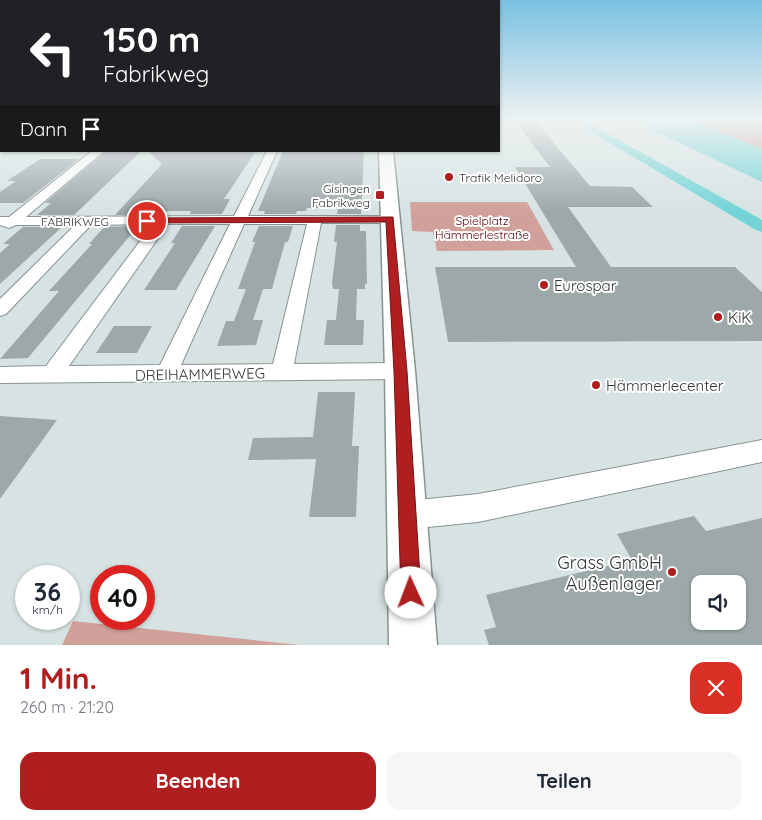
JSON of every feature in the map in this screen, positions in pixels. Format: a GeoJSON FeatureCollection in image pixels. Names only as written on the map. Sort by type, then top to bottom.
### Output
{"type":"FeatureCollection","features":[{"type":"Feature","properties":{"kind":"street"},"geometry":{"type":"LineString","coordinates":[[0,230],[6,221],[99,152]]}},
{"type":"Feature","properties":{"kind":"street"},"geometry":{"type":"LineString","coordinates":[[166,374],[272,152]]}},
{"type":"Feature","properties":{"kind":"street"},"geometry":{"type":"LineString","coordinates":[[386,152],[408,515],[413,645]]}},
{"type":"Feature","properties":{"kind":"street","name":"FABRIKWEG"},"geometry":{"type":"LineString","coordinates":[[6,221],[390,219]]}},
{"type":"Feature","properties":{"kind":"street"},"geometry":{"type":"LineString","coordinates":[[282,373],[315,220]]}},
{"type":"Feature","properties":{"kind":"street"},"geometry":{"type":"LineString","coordinates":[[0,310],[87,221]]}},
{"type":"Feature","properties":{"kind":"street"},"geometry":{"type":"LineString","coordinates":[[51,375],[163,221]]}},
{"type":"Feature","properties":{"kind":"street","name":"DREIHAMMERWEG"},"geometry":{"type":"LineString","coordinates":[[0,375],[400,371]]}},
{"type":"Feature","properties":{"kind":"street"},"geometry":{"type":"LineString","coordinates":[[408,515],[478,508],[762,451]]}},
{"type":"Feature","properties":{"kind":"green space","name":"Spielplatz Hämmerlestraße"},"geometry":{"type":"Polygon","coordinates":[[[410,202],[527,202],[554,250],[437,251],[433,232],[412,231],[410,202]]]}},
{"type":"Feature","properties":{"kind":"green space"},"geometry":{"type":"Polygon","coordinates":[[[80,622],[90,623],[90,630],[155,630],[300,645],[62,645],[69,630],[80,630],[80,622]]]}},
{"type":"Feature","properties":{"kind":"water"},"geometry":{"type":"Polygon","coordinates":[[[697,151],[762,151],[762,182],[697,151]]]}},
{"type":"Feature","properties":{"kind":"building"},"geometry":{"type":"Polygon","coordinates":[[[538,151],[560,151],[590,186],[632,187],[653,207],[568,207],[611,267],[735,267],[762,292],[762,341],[448,342],[435,267],[576,267],[515,167],[550,167],[538,151]]]}},
{"type":"Feature","properties":{"kind":"building"},"geometry":{"type":"Polygon","coordinates":[[[105,152],[140,152],[74,215],[37,215],[51,203],[45,203],[105,152]]]}},
{"type":"Feature","properties":{"kind":"building"},"geometry":{"type":"Polygon","coordinates":[[[149,152],[255,152],[224,199],[230,199],[222,214],[190,214],[191,211],[151,211],[148,215],[115,215],[162,164],[149,152]]]}},
{"type":"Feature","properties":{"kind":"building"},"geometry":{"type":"Polygon","coordinates":[[[283,152],[364,152],[361,214],[337,214],[338,208],[307,208],[306,211],[297,211],[296,214],[264,214],[265,211],[258,211],[283,152]]]}},
{"type":"Feature","properties":{"kind":"building"},"geometry":{"type":"Polygon","coordinates":[[[40,159],[79,159],[23,203],[0,203],[0,192],[16,181],[7,181],[40,159]]]}},
{"type":"Feature","properties":{"kind":"building"},"geometry":{"type":"Polygon","coordinates":[[[336,225],[360,225],[360,231],[366,231],[367,284],[365,284],[365,289],[357,289],[356,320],[364,320],[363,345],[324,345],[327,320],[336,320],[339,289],[333,289],[332,283],[337,242],[334,242],[336,225]]]}},
{"type":"Feature","properties":{"kind":"building"},"geometry":{"type":"Polygon","coordinates":[[[138,226],[28,358],[0,359],[59,291],[49,291],[92,244],[89,244],[104,227],[138,226]]]}},
{"type":"Feature","properties":{"kind":"building"},"geometry":{"type":"Polygon","coordinates":[[[182,226],[215,226],[176,290],[144,290],[175,243],[171,243],[182,226]]]}},
{"type":"Feature","properties":{"kind":"building"},"geometry":{"type":"Polygon","coordinates":[[[259,226],[293,226],[288,242],[285,242],[272,289],[263,289],[253,320],[263,320],[256,345],[217,346],[226,321],[234,321],[246,289],[238,289],[255,242],[252,242],[259,226]]]}},
{"type":"Feature","properties":{"kind":"building"},"geometry":{"type":"Polygon","coordinates":[[[23,227],[62,227],[0,284],[0,253],[10,244],[3,244],[23,227]]]}},
{"type":"Feature","properties":{"kind":"building"},"geometry":{"type":"Polygon","coordinates":[[[114,326],[152,326],[137,353],[96,353],[114,326]]]}},
{"type":"Feature","properties":{"kind":"building"},"geometry":{"type":"Polygon","coordinates":[[[318,392],[355,392],[352,446],[359,446],[356,517],[309,517],[316,459],[248,460],[253,438],[313,437],[318,392]]]}},
{"type":"Feature","properties":{"kind":"building"},"geometry":{"type":"Polygon","coordinates":[[[0,416],[57,420],[0,499],[0,416]]]}},
{"type":"Feature","properties":{"kind":"building","name":"Grass GmbH Außenlager"},"geometry":{"type":"Polygon","coordinates":[[[694,516],[706,531],[762,518],[762,645],[489,645],[484,630],[496,627],[486,595],[632,560],[617,534],[694,516]]]}},
{"type":"Feature","properties":{"kind":"waterway"},"geometry":{"type":"LineString","coordinates":[[630,151],[762,227]]}},
{"type":"Feature","properties":{"kind":"place","name":"Trafik Melidoro"},"geometry":{"type":"Point","coordinates":[449,177]}},
{"type":"Feature","properties":{"kind":"place","name":"Gisingen Fabrikweg"},"geometry":{"type":"Point","coordinates":[380,195]}},
{"type":"Feature","properties":{"kind":"place","name":"Eurospar"},"geometry":{"type":"Point","coordinates":[544,285]}},
{"type":"Feature","properties":{"kind":"place","name":"KiK"},"geometry":{"type":"Point","coordinates":[718,317]}},
{"type":"Feature","properties":{"kind":"place","name":"Hämmerlecenter"},"geometry":{"type":"Point","coordinates":[596,385]}},
{"type":"Feature","properties":{"kind":"place","name":"Grass GmbH Außenlager"},"geometry":{"type":"Point","coordinates":[672,572]}},
{"type":"Feature","properties":{"kind":"route"},"geometry":{"type":"LineString","coordinates":[[147,221],[390,219],[411,593]]}}]}
